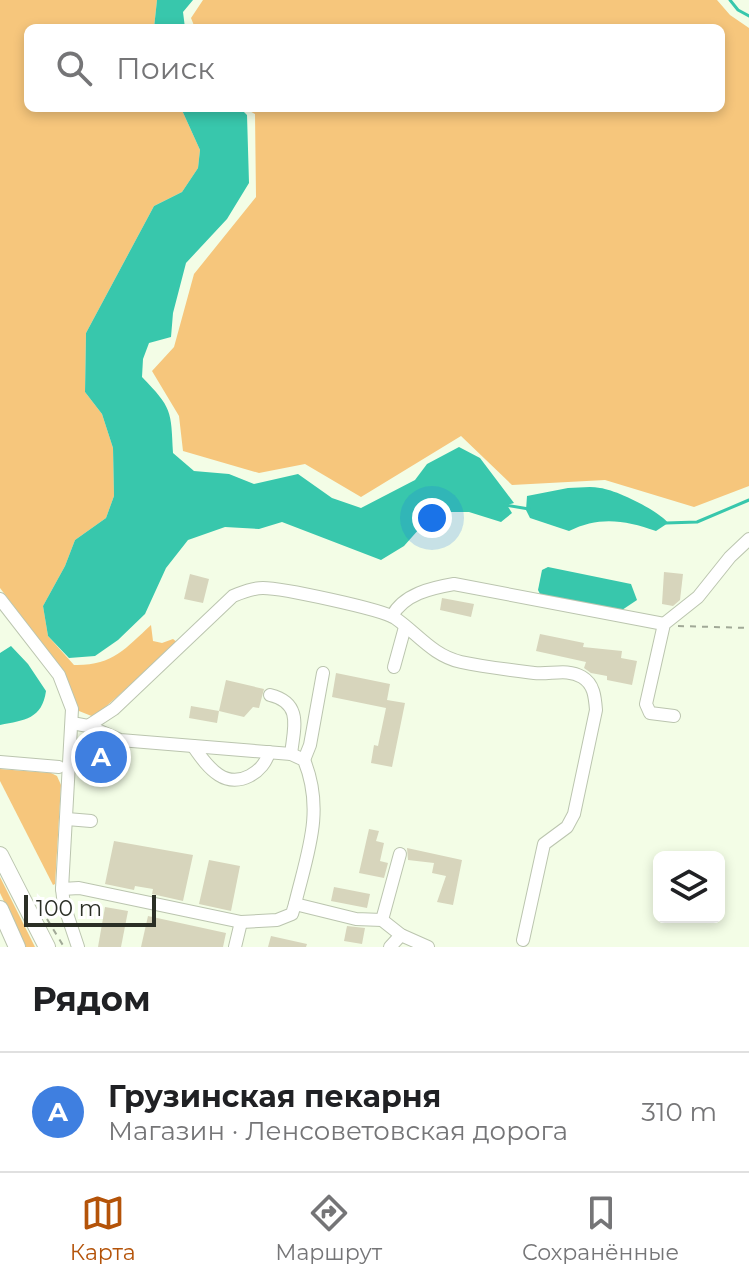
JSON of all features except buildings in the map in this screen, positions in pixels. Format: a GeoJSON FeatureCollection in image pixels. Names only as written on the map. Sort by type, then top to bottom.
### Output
{"type":"FeatureCollection","features":[{"type":"Feature","properties":{"kind":"main road"},"geometry":{"type":"LineString","coordinates":[[0,855],[47,947]]}},
{"type":"Feature","properties":{"kind":"main road"},"geometry":{"type":"LineString","coordinates":[[0,909],[17,947]]}},
{"type":"Feature","properties":{"kind":"street"},"geometry":{"type":"LineString","coordinates":[[674,716],[650,713],[646,704],[664,624],[698,597],[749,539]]}},
{"type":"Feature","properties":{"kind":"street"},"geometry":{"type":"LineString","coordinates":[[392,616],[398,606],[421,592],[454,584],[664,624]]}},
{"type":"Feature","properties":{"kind":"street"},"geometry":{"type":"LineString","coordinates":[[88,726],[114,709],[233,596],[255,589],[278,589],[392,616],[439,654],[458,661],[539,674],[565,672],[582,677],[590,685],[596,710],[574,814],[567,827],[544,844],[523,940]]}},
{"type":"Feature","properties":{"kind":"street"},"geometry":{"type":"LineString","coordinates":[[0,599],[59,675],[68,693],[72,723],[65,767],[67,819],[62,889],[78,947]]}},
{"type":"Feature","properties":{"kind":"street"},"geometry":{"type":"LineString","coordinates":[[394,667],[405,627]]}},
{"type":"Feature","properties":{"kind":"street"},"geometry":{"type":"LineString","coordinates":[[297,757],[310,745],[323,673]]}},
{"type":"Feature","properties":{"kind":"street"},"geometry":{"type":"LineString","coordinates":[[62,889],[79,888],[241,922],[277,920],[292,914],[315,821],[314,797],[297,757],[293,713],[281,698],[270,695]]}},
{"type":"Feature","properties":{"kind":"street"},"geometry":{"type":"LineString","coordinates":[[72,723],[88,726],[120,740],[297,757]]}},
{"type":"Feature","properties":{"kind":"street"},"geometry":{"type":"LineString","coordinates":[[193,746],[216,774],[238,780],[260,770],[269,752]]}},
{"type":"Feature","properties":{"kind":"street"},"geometry":{"type":"LineString","coordinates":[[0,762],[65,767]]}},
{"type":"Feature","properties":{"kind":"street"},"geometry":{"type":"LineString","coordinates":[[67,819],[91,821]]}},
{"type":"Feature","properties":{"kind":"street"},"geometry":{"type":"LineString","coordinates":[[382,920],[400,854]]}},
{"type":"Feature","properties":{"kind":"street"},"geometry":{"type":"LineString","coordinates":[[295,904],[356,919],[382,920],[401,935],[428,947]]}},
{"type":"Feature","properties":{"kind":"street"},"geometry":{"type":"LineString","coordinates":[[235,947],[241,922]]}},
{"type":"Feature","properties":{"kind":"street"},"geometry":{"type":"LineString","coordinates":[[390,947],[401,935]]}},
{"type":"Feature","properties":{"kind":"path"},"geometry":{"type":"LineString","coordinates":[[664,624],[749,628]]}},
{"type":"Feature","properties":{"kind":"path"},"geometry":{"type":"LineString","coordinates":[[42,911],[64,947]]}},
{"type":"Feature","properties":{"kind":"shaded area"},"geometry":{"type":"Polygon","coordinates":[[[0,0],[157,0],[154,24],[24,24],[24,112],[183,112],[200,150],[198,168],[182,192],[154,206],[86,333],[85,392],[102,414],[113,448],[114,496],[106,518],[75,540],[43,606],[48,636],[74,665],[108,659],[151,625],[153,641],[162,643],[173,639],[178,643],[94,717],[79,711],[63,672],[0,588],[0,0]]]}},
{"type":"Feature","properties":{"kind":"shaded area"},"geometry":{"type":"Polygon","coordinates":[[[203,0],[717,0],[730,15],[749,28],[749,486],[694,507],[605,480],[512,485],[461,436],[361,497],[305,464],[259,473],[183,451],[179,416],[152,371],[174,347],[194,274],[256,197],[255,114],[251,112],[725,112],[725,24],[193,24],[191,18],[203,0]]]}},
{"type":"Feature","properties":{"kind":"shaded area"},"geometry":{"type":"Polygon","coordinates":[[[0,769],[57,776],[61,785],[53,885],[0,781],[0,769]]]}},
{"type":"Feature","properties":{"kind":"shaded area"},"geometry":{"type":"Polygon","coordinates":[[[0,877],[35,947],[26,947],[0,893],[0,877]]]}},
{"type":"Feature","properties":{"kind":"water"},"geometry":{"type":"Polygon","coordinates":[[[157,0],[193,0],[183,12],[184,24],[154,24],[157,0]]]}},
{"type":"Feature","properties":{"kind":"water"},"geometry":{"type":"Polygon","coordinates":[[[183,112],[244,112],[247,115],[249,183],[227,219],[186,263],[173,313],[171,337],[149,343],[143,359],[142,377],[168,410],[173,453],[194,471],[229,474],[254,484],[298,474],[332,498],[361,508],[415,480],[427,464],[459,447],[480,458],[514,503],[507,505],[512,513],[501,522],[469,512],[447,512],[428,519],[404,546],[381,560],[282,522],[259,529],[225,527],[188,540],[166,568],[145,614],[118,640],[95,656],[69,658],[48,636],[43,606],[75,540],[106,518],[114,496],[113,448],[102,414],[85,392],[86,333],[154,206],[182,192],[198,168],[200,150],[183,112]]]}},
{"type":"Feature","properties":{"kind":"water"},"geometry":{"type":"Polygon","coordinates":[[[596,487],[617,493],[647,507],[668,523],[656,531],[612,521],[591,523],[569,531],[530,518],[526,510],[527,496],[568,488],[596,487]]]}},
{"type":"Feature","properties":{"kind":"water"},"geometry":{"type":"Polygon","coordinates":[[[548,567],[631,584],[637,600],[622,610],[540,594],[542,570],[548,567]]]}},
{"type":"Feature","properties":{"kind":"water"},"geometry":{"type":"Polygon","coordinates":[[[11,646],[46,691],[41,707],[31,717],[0,725],[0,653],[11,646]]]}},
{"type":"Feature","properties":{"kind":"waterway"},"geometry":{"type":"LineString","coordinates":[[730,0],[738,10],[749,16]]}},
{"type":"Feature","properties":{"kind":"waterway"},"geometry":{"type":"LineString","coordinates":[[666,523],[697,522],[749,500]]}},
{"type":"Feature","properties":{"kind":"waterway"},"geometry":{"type":"LineString","coordinates":[[505,505],[529,509]]}},
{"type":"Feature","properties":{"kind":"place","name":"Грузинская пекарня"},"geometry":{"type":"Point","coordinates":[101,757]}}]}
